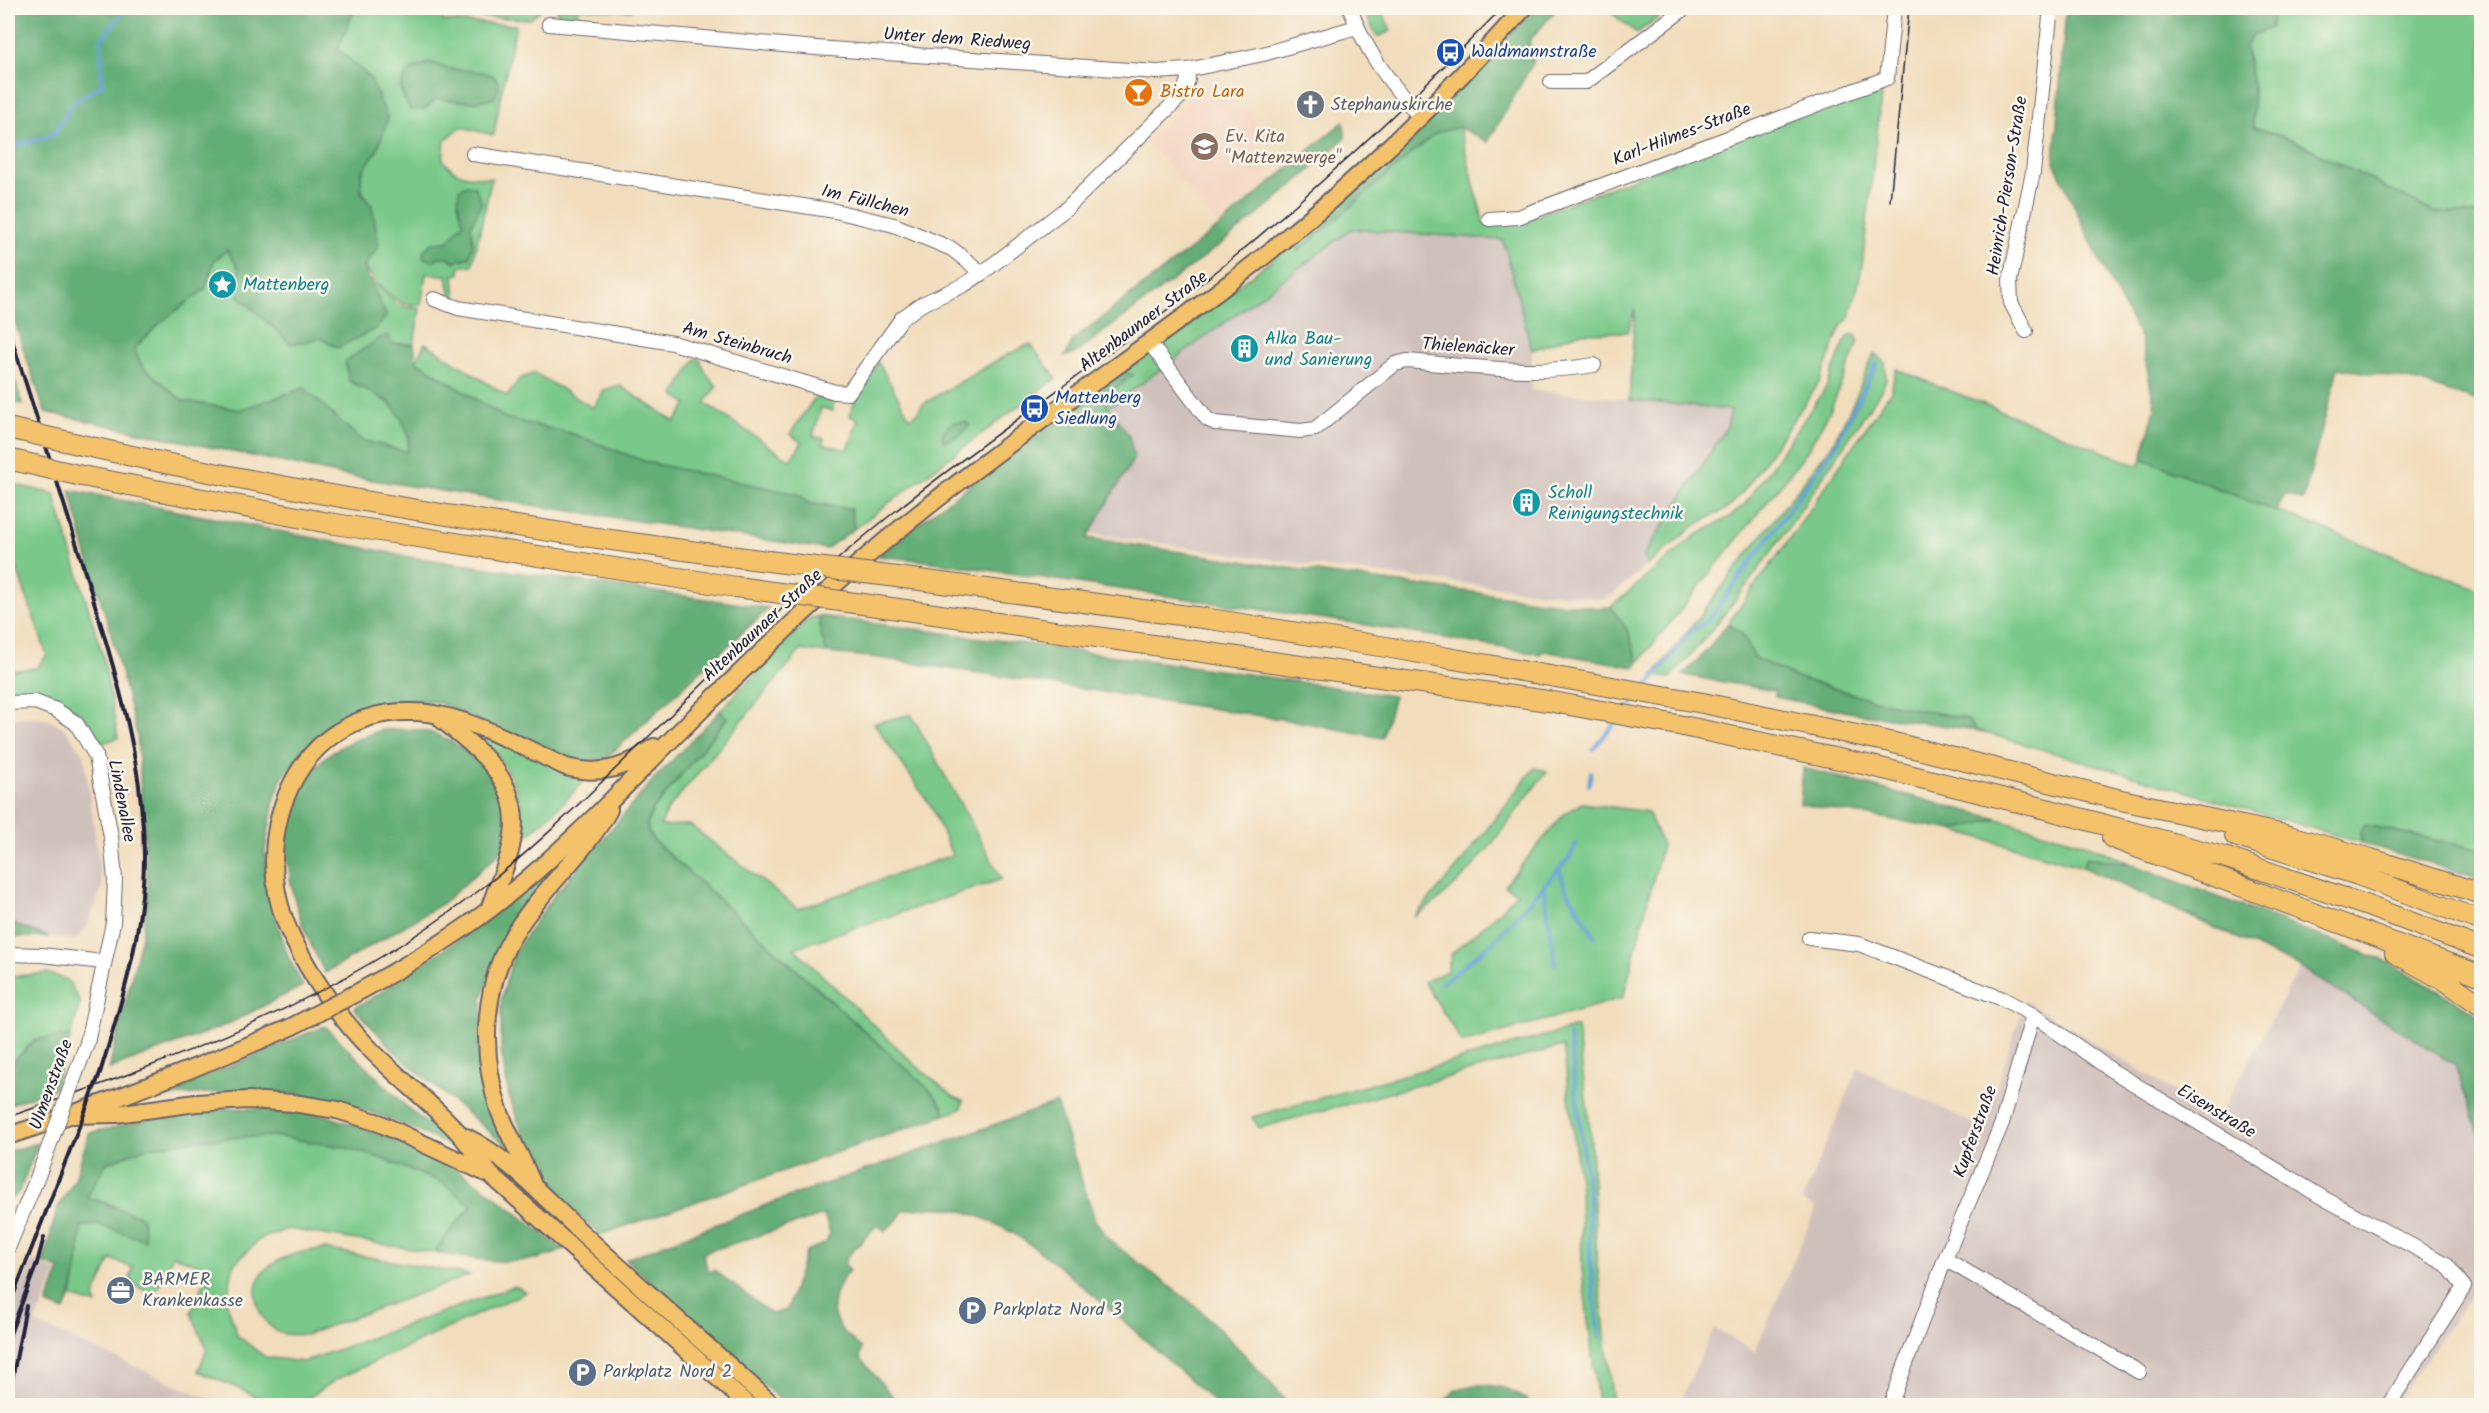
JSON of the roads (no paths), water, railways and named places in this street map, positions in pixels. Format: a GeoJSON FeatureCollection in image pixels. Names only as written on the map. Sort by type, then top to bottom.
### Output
{"type":"FeatureCollection","features":[{"type":"Feature","properties":{"kind":"highway"},"geometry":{"type":"LineString","coordinates":[[8,428],[305,492],[535,529],[1210,619],[1703,703],[1890,742],[2121,800],[2289,836],[2481,894]]}},
{"type":"Feature","properties":{"kind":"highway"},"geometry":{"type":"LineString","coordinates":[[8,459],[82,476],[329,523],[736,587],[1548,701],[1683,726],[1872,766],[2050,810],[2224,857],[2365,905],[2481,950]]}},
{"type":"Feature","properties":{"kind":"highway"},"geometry":{"type":"LineString","coordinates":[[2121,800],[2358,875],[2481,921]]}},
{"type":"Feature","properties":{"kind":"highway"},"geometry":{"type":"LineString","coordinates":[[2050,810],[2110,837],[2481,976]]}},
{"type":"Feature","properties":{"kind":"highway"},"geometry":{"type":"LineString","coordinates":[[2349,925],[2449,983],[2481,1006]]}},
{"type":"Feature","properties":{"kind":"main road","name":"Altenbaunaer Straße"},"geometry":{"type":"LineString","coordinates":[[615,799],[762,650],[874,551],[995,455],[1241,273],[1306,221],[1420,117],[1524,8]]}},
{"type":"Feature","properties":{"kind":"main road"},"geometry":{"type":"LineString","coordinates":[[671,740],[649,750],[632,762],[618,767],[600,771],[577,770],[478,727],[435,715],[395,712],[370,716],[351,724],[315,749],[291,782],[279,817],[274,855],[279,903],[291,934],[324,992],[373,1052],[459,1133],[491,1175],[555,1232],[630,1287],[774,1406]]}},
{"type":"Feature","properties":{"kind":"main road"},"geometry":{"type":"LineString","coordinates":[[435,715],[491,762],[511,801],[513,836],[489,910]]}},
{"type":"Feature","properties":{"kind":"main road"},"geometry":{"type":"LineString","coordinates":[[8,1136],[73,1114],[233,1052],[289,1028],[362,990],[442,943],[489,910],[615,799]]}},
{"type":"Feature","properties":{"kind":"main road"},"geometry":{"type":"LineString","coordinates":[[533,1185],[500,1112],[489,1074],[486,1038],[492,990],[504,956],[519,926],[598,831],[615,799]]}},
{"type":"Feature","properties":{"kind":"main road"},"geometry":{"type":"LineString","coordinates":[[73,1114],[116,1114],[196,1102],[248,1100],[293,1103],[337,1110],[379,1123],[491,1175]]}},
{"type":"Feature","properties":{"kind":"main road"},"geometry":{"type":"LineString","coordinates":[[459,1133],[476,1142],[533,1185],[630,1287],[749,1406]]}},
{"type":"Feature","properties":{"kind":"street"},"geometry":{"type":"LineString","coordinates":[[1350,8],[1357,27],[1379,69],[1420,117]]}},
{"type":"Feature","properties":{"kind":"street"},"geometry":{"type":"LineString","coordinates":[[1551,82],[1586,82],[1685,8]]}},
{"type":"Feature","properties":{"kind":"street","name":"Karl-Hilmes-Straße"},"geometry":{"type":"LineString","coordinates":[[1489,219],[1518,217],[1887,78],[1894,8]]}},
{"type":"Feature","properties":{"kind":"street","name":"Heinrich-Pierson-Straße"},"geometry":{"type":"LineString","coordinates":[[2026,331],[2011,303],[2010,280],[2033,172],[2052,8]]}},
{"type":"Feature","properties":{"kind":"street","name":"Unter dem Riedweg"},"geometry":{"type":"LineString","coordinates":[[549,24],[804,47],[1124,71],[1187,70],[1308,42],[1357,27]]}},
{"type":"Feature","properties":{"kind":"street"},"geometry":{"type":"LineString","coordinates":[[982,273],[1068,207],[1183,94],[1188,80],[1187,70]]}},
{"type":"Feature","properties":{"kind":"street","name":"Im Füllchen"},"geometry":{"type":"LineString","coordinates":[[473,154],[835,211],[894,225],[952,249],[982,273]]}},
{"type":"Feature","properties":{"kind":"street","name":"Am Steinbruch"},"geometry":{"type":"LineString","coordinates":[[434,299],[458,308],[673,343],[835,392],[848,393],[902,318],[922,304],[964,285],[982,273]]}},
{"type":"Feature","properties":{"kind":"street","name":"Thielenäcker"},"geometry":{"type":"LineString","coordinates":[[1149,342],[1207,419],[1215,423],[1301,431],[1315,429],[1395,364],[1407,361],[1532,371],[1557,371],[1594,365]]}},
{"type":"Feature","properties":{"kind":"street","name":"Lindenallee"},"geometry":{"type":"LineString","coordinates":[[8,702],[35,702],[56,710],[76,723],[96,756],[111,837],[116,880],[113,923],[103,962]]}},
{"type":"Feature","properties":{"kind":"street","name":"Eisenstraße"},"geometry":{"type":"LineString","coordinates":[[1809,938],[1859,944],[2003,999],[2033,1015],[2120,1076],[2325,1199],[2446,1264],[2464,1287],[2388,1406]]}},
{"type":"Feature","properties":{"kind":"street"},"geometry":{"type":"LineString","coordinates":[[8,954],[42,955],[103,962]]}},
{"type":"Feature","properties":{"kind":"street","name":"Ulmenstraße"},"geometry":{"type":"LineString","coordinates":[[8,1248],[38,1176],[87,1043],[98,1002],[103,962]]}},
{"type":"Feature","properties":{"kind":"street","name":"Kupferstraße"},"geometry":{"type":"LineString","coordinates":[[1890,1406],[1945,1259],[2002,1123],[2033,1015]]}},
{"type":"Feature","properties":{"kind":"street"},"geometry":{"type":"LineString","coordinates":[[8,1210],[22,1215]]}},
{"type":"Feature","properties":{"kind":"street"},"geometry":{"type":"LineString","coordinates":[[1945,1259],[2139,1372]]}},
{"type":"Feature","properties":{"kind":"waterway"},"geometry":{"type":"LineString","coordinates":[[8,143],[16,145],[54,135],[73,102],[102,85],[101,39],[121,15],[122,8]]}},
{"type":"Feature","properties":{"kind":"waterway"},"geometry":{"type":"LineString","coordinates":[[1647,687],[1692,630],[1708,621],[1834,448],[1877,363]]}},
{"type":"Feature","properties":{"kind":"waterway"},"geometry":{"type":"LineString","coordinates":[[1627,710],[1638,698]]}},
{"type":"Feature","properties":{"kind":"waterway"},"geometry":{"type":"LineString","coordinates":[[1593,749],[1618,720]]}},
{"type":"Feature","properties":{"kind":"waterway"},"geometry":{"type":"LineString","coordinates":[[1589,785],[1591,772]]}},
{"type":"Feature","properties":{"kind":"waterway"},"geometry":{"type":"LineString","coordinates":[[1442,983],[1493,942],[1570,857],[1576,844]]}},
{"type":"Feature","properties":{"kind":"waterway"},"geometry":{"type":"LineString","coordinates":[[1559,869],[1566,889],[1595,937]]}},
{"type":"Feature","properties":{"kind":"waterway"},"geometry":{"type":"LineString","coordinates":[[1544,886],[1555,965]]}},
{"type":"Feature","properties":{"kind":"waterway"},"geometry":{"type":"LineString","coordinates":[[1569,1034],[1589,1199],[1590,1260],[1599,1337]]}},
{"type":"Feature","properties":{"kind":"tram line"},"geometry":{"type":"LineString","coordinates":[[8,1117],[195,1048],[313,995],[370,964],[426,929],[481,889],[564,818],[734,654],[860,540],[935,480],[1149,323],[1233,258],[1370,137],[1502,8]]}},
{"type":"Feature","properties":{"kind":"tram line"},"geometry":{"type":"LineString","coordinates":[[1890,201],[1909,8]]}},
{"type":"Feature","properties":{"kind":"railway"},"geometry":{"type":"LineString","coordinates":[[8,327],[82,561],[120,691],[140,789],[144,856],[136,939],[124,993],[100,1073],[8,1309]]}},
{"type":"Feature","properties":{"kind":"railway"},"geometry":{"type":"LineString","coordinates":[[8,1339],[37,1263],[44,1237]]}},
{"type":"Feature","properties":{"kind":"railway"},"geometry":{"type":"LineString","coordinates":[[8,1402],[26,1306]]}},
{"type":"Feature","properties":{"kind":"place","name":"Waldmannstraße"},"geometry":{"type":"Point","coordinates":[1450,52]}},
{"type":"Feature","properties":{"kind":"place","name":"Bistro Lara"},"geometry":{"type":"Point","coordinates":[1139,92]}},
{"type":"Feature","properties":{"kind":"place","name":"Stephanuskirche"},"geometry":{"type":"Point","coordinates":[1310,105]}},
{"type":"Feature","properties":{"kind":"place","name":"Ev. Kita \"Mattenzwerge\""},"geometry":{"type":"Point","coordinates":[1204,147]}},
{"type":"Feature","properties":{"kind":"place","name":"Mattenberg"},"geometry":{"type":"Point","coordinates":[222,285]}},
{"type":"Feature","properties":{"kind":"place","name":"Alka Bau- und Sanierung"},"geometry":{"type":"Point","coordinates":[1244,349]}},
{"type":"Feature","properties":{"kind":"place","name":"Mattenberg Siedlung"},"geometry":{"type":"Point","coordinates":[1034,408]}},
{"type":"Feature","properties":{"kind":"place","name":"Scholl Reinigungstechnik"},"geometry":{"type":"Point","coordinates":[1527,503]}},
{"type":"Feature","properties":{"kind":"place","name":"BARMER Krankenkasse"},"geometry":{"type":"Point","coordinates":[121,1290]}},
{"type":"Feature","properties":{"kind":"place","name":"Parkplatz Nord 3"},"geometry":{"type":"Point","coordinates":[972,1310]}},
{"type":"Feature","properties":{"kind":"place","name":"Parkplatz Nord 2"},"geometry":{"type":"Point","coordinates":[582,1372]}}]}
